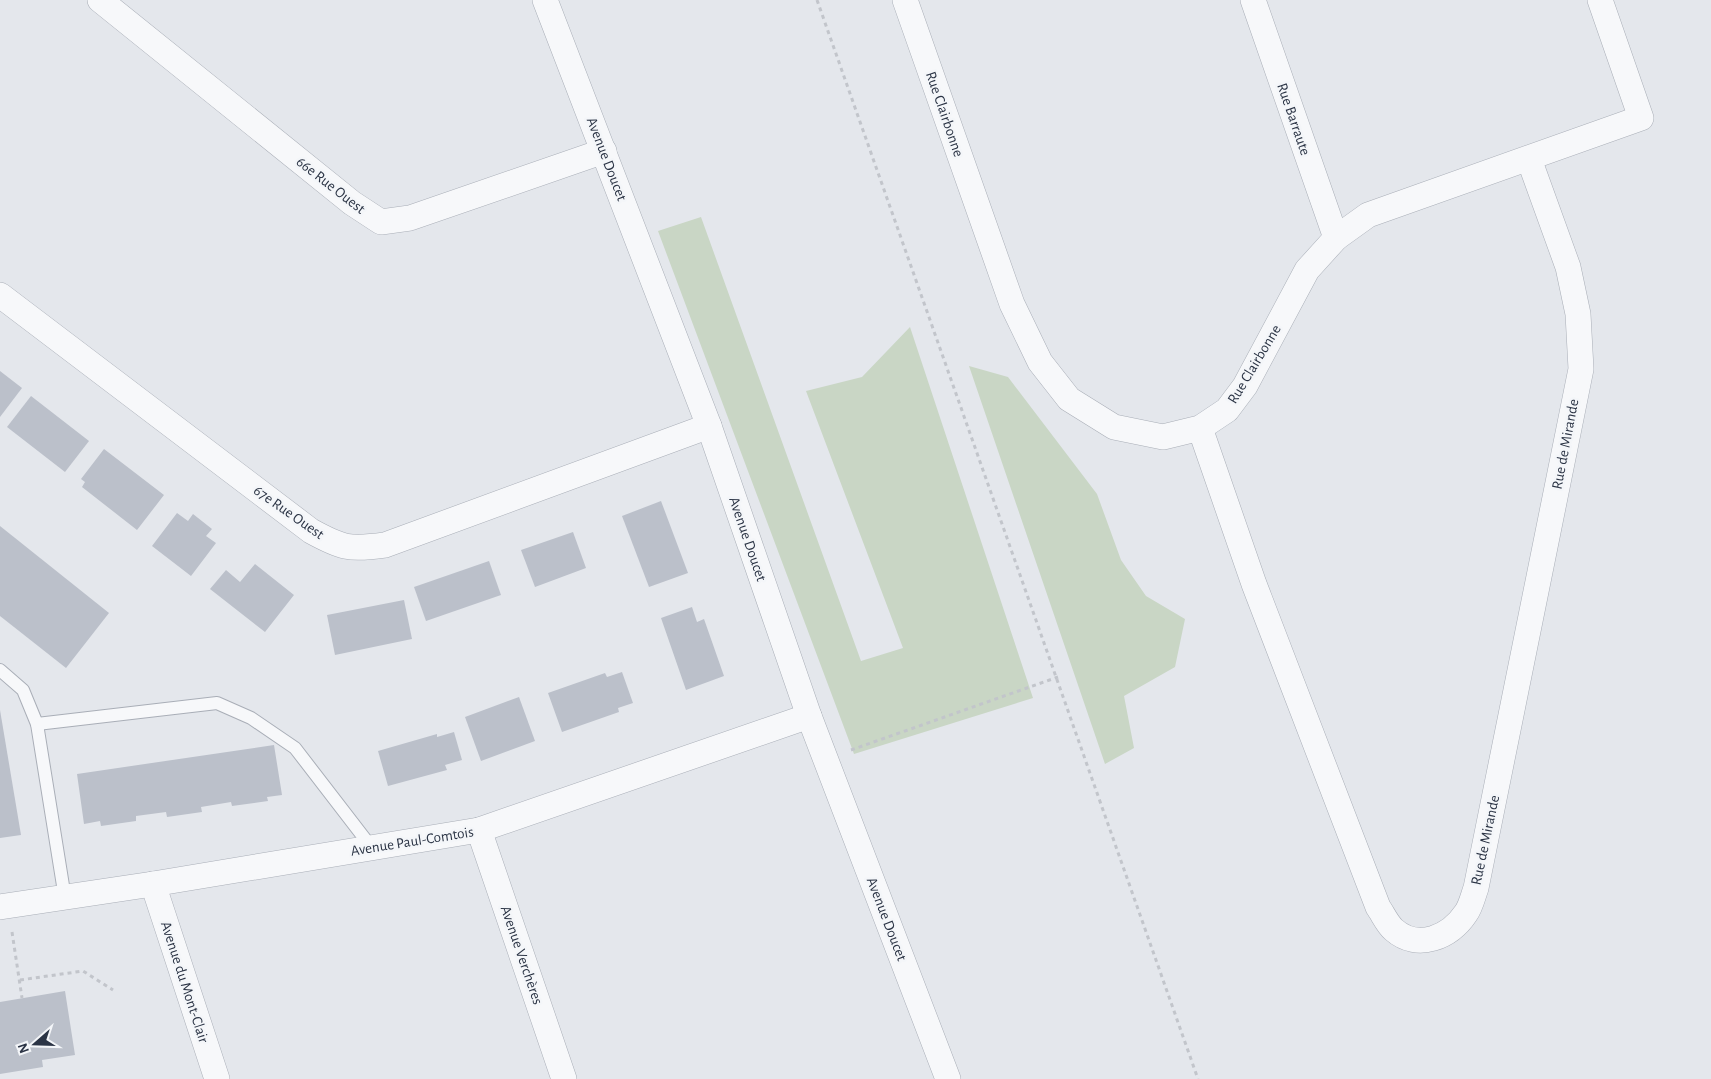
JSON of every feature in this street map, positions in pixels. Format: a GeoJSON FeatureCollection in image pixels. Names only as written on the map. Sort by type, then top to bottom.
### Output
{"type":"FeatureCollection","features":[{"type":"Feature","properties":{"kind":"street","name":"66e Rue Ouest"},"geometry":{"type":"LineString","coordinates":[[100,0],[352,203],[382,222],[410,218],[604,151]]}},
{"type":"Feature","properties":{"kind":"street","name":"Avenue Doucet"},"geometry":{"type":"LineString","coordinates":[[545,0],[709,426],[809,716],[948,1079]]}},
{"type":"Feature","properties":{"kind":"street","name":"Rue Clairbonne"},"geometry":{"type":"LineString","coordinates":[[905,0],[1012,304],[1040,362],[1069,399],[1114,427],[1163,437],[1200,428],[1227,410],[1245,386],[1307,270],[1336,238],[1368,215],[1641,118],[1600,0]]}},
{"type":"Feature","properties":{"kind":"street","name":"Rue Barraute"},"geometry":{"type":"LineString","coordinates":[[1253,0],[1336,238]]}},
{"type":"Feature","properties":{"kind":"street","name":"Rue de Mirande"},"geometry":{"type":"LineString","coordinates":[[1200,428],[1254,584],[1378,907],[1393,930],[1413,942],[1435,939],[1454,928],[1467,912],[1476,888],[1581,369],[1578,314],[1568,267],[1529,159]]}},
{"type":"Feature","properties":{"kind":"street","name":"67e Rue Ouest"},"geometry":{"type":"LineString","coordinates":[[0,295],[311,531],[334,543],[356,549],[385,545],[709,426]]}},
{"type":"Feature","properties":{"kind":"street","name":"Avenue Paul-Comtois"},"geometry":{"type":"LineString","coordinates":[[4,906],[153,884],[479,830],[809,716]]}},
{"type":"Feature","properties":{"kind":"street","name":"Avenue Verchères"},"geometry":{"type":"LineString","coordinates":[[479,830],[564,1079]]}},
{"type":"Feature","properties":{"kind":"street","name":"Avenue du Mont-Clair"},"geometry":{"type":"LineString","coordinates":[[153,884],[217,1079]]}},
{"type":"Feature","properties":{"kind":"lane"},"geometry":{"type":"LineString","coordinates":[[0,670],[23,690],[38,724],[65,898]]}},
{"type":"Feature","properties":{"kind":"lane"},"geometry":{"type":"LineString","coordinates":[[38,724],[217,704],[251,718],[296,748],[372,848]]}},
{"type":"Feature","properties":{"kind":"path"},"geometry":{"type":"LineString","coordinates":[[817,0],[1058,678],[1198,1079]]}},
{"type":"Feature","properties":{"kind":"path"},"geometry":{"type":"LineString","coordinates":[[826,759],[1058,678]]}},
{"type":"Feature","properties":{"kind":"path"},"geometry":{"type":"LineString","coordinates":[[4,906],[22,998]]}},
{"type":"Feature","properties":{"kind":"path"},"geometry":{"type":"LineString","coordinates":[[20,980],[83,971],[113,990]]}},
{"type":"Feature","properties":{"kind":"green space"},"geometry":{"type":"Polygon","coordinates":[[[701,217],[861,661],[903,648],[806,391],[862,377],[910,327],[1033,698],[854,754],[658,231],[701,217]]]}},
{"type":"Feature","properties":{"kind":"green space"},"geometry":{"type":"Polygon","coordinates":[[[969,366],[1008,377],[1097,494],[1121,560],[1146,596],[1185,619],[1175,667],[1124,696],[1134,748],[1105,764],[969,366]]]}},
{"type":"Feature","properties":{"kind":"building"},"geometry":{"type":"Polygon","coordinates":[[[0,371],[22,388],[0,417],[0,371]]]}},
{"type":"Feature","properties":{"kind":"building"},"geometry":{"type":"Polygon","coordinates":[[[31,396],[89,441],[65,472],[7,427],[31,396]]]}},
{"type":"Feature","properties":{"kind":"building"},"geometry":{"type":"Polygon","coordinates":[[[104,449],[164,495],[137,530],[82,487],[85,482],[81,479],[104,449]]]}},
{"type":"Feature","properties":{"kind":"building"},"geometry":{"type":"Polygon","coordinates":[[[661,501],[688,573],[649,587],[622,516],[661,501]]]}},
{"type":"Feature","properties":{"kind":"building"},"geometry":{"type":"Polygon","coordinates":[[[177,513],[188,521],[193,514],[212,529],[206,536],[216,543],[191,576],[152,546],[177,513]]]}},
{"type":"Feature","properties":{"kind":"building"},"geometry":{"type":"Polygon","coordinates":[[[0,526],[109,613],[66,668],[0,616],[0,526]]]}},
{"type":"Feature","properties":{"kind":"building"},"geometry":{"type":"Polygon","coordinates":[[[573,532],[586,568],[535,587],[521,550],[573,532]]]}},
{"type":"Feature","properties":{"kind":"building"},"geometry":{"type":"Polygon","coordinates":[[[489,561],[501,595],[426,621],[414,587],[489,561]]]}},
{"type":"Feature","properties":{"kind":"building"},"geometry":{"type":"Polygon","coordinates":[[[255,564],[294,595],[265,632],[210,589],[226,570],[240,582],[255,564]]]}},
{"type":"Feature","properties":{"kind":"building"},"geometry":{"type":"Polygon","coordinates":[[[404,600],[412,639],[335,655],[327,615],[404,600]]]}},
{"type":"Feature","properties":{"kind":"building"},"geometry":{"type":"Polygon","coordinates":[[[692,607],[697,622],[704,619],[724,676],[686,690],[661,618],[692,607]]]}},
{"type":"Feature","properties":{"kind":"building"},"geometry":{"type":"Polygon","coordinates":[[[622,672],[633,703],[618,708],[619,712],[562,732],[548,693],[605,673],[607,677],[622,672]]]}},
{"type":"Feature","properties":{"kind":"building"},"geometry":{"type":"Polygon","coordinates":[[[519,697],[535,741],[481,761],[465,717],[519,697]]]}},
{"type":"Feature","properties":{"kind":"building"},"geometry":{"type":"Polygon","coordinates":[[[0,710],[21,835],[0,838],[0,710]]]}},
{"type":"Feature","properties":{"kind":"building"},"geometry":{"type":"Polygon","coordinates":[[[454,732],[462,760],[445,765],[447,770],[388,786],[378,751],[437,734],[437,737],[454,732]]]}},
{"type":"Feature","properties":{"kind":"building"},"geometry":{"type":"Polygon","coordinates":[[[274,745],[282,795],[267,797],[268,801],[232,806],[231,802],[201,807],[202,812],[167,817],[166,812],[136,816],[136,821],[101,826],[100,821],[84,824],[77,774],[274,745]]]}},
{"type":"Feature","properties":{"kind":"building"},"geometry":{"type":"Polygon","coordinates":[[[65,991],[75,1055],[42,1060],[43,1067],[0,1074],[0,1002],[65,991]]]}}]}
